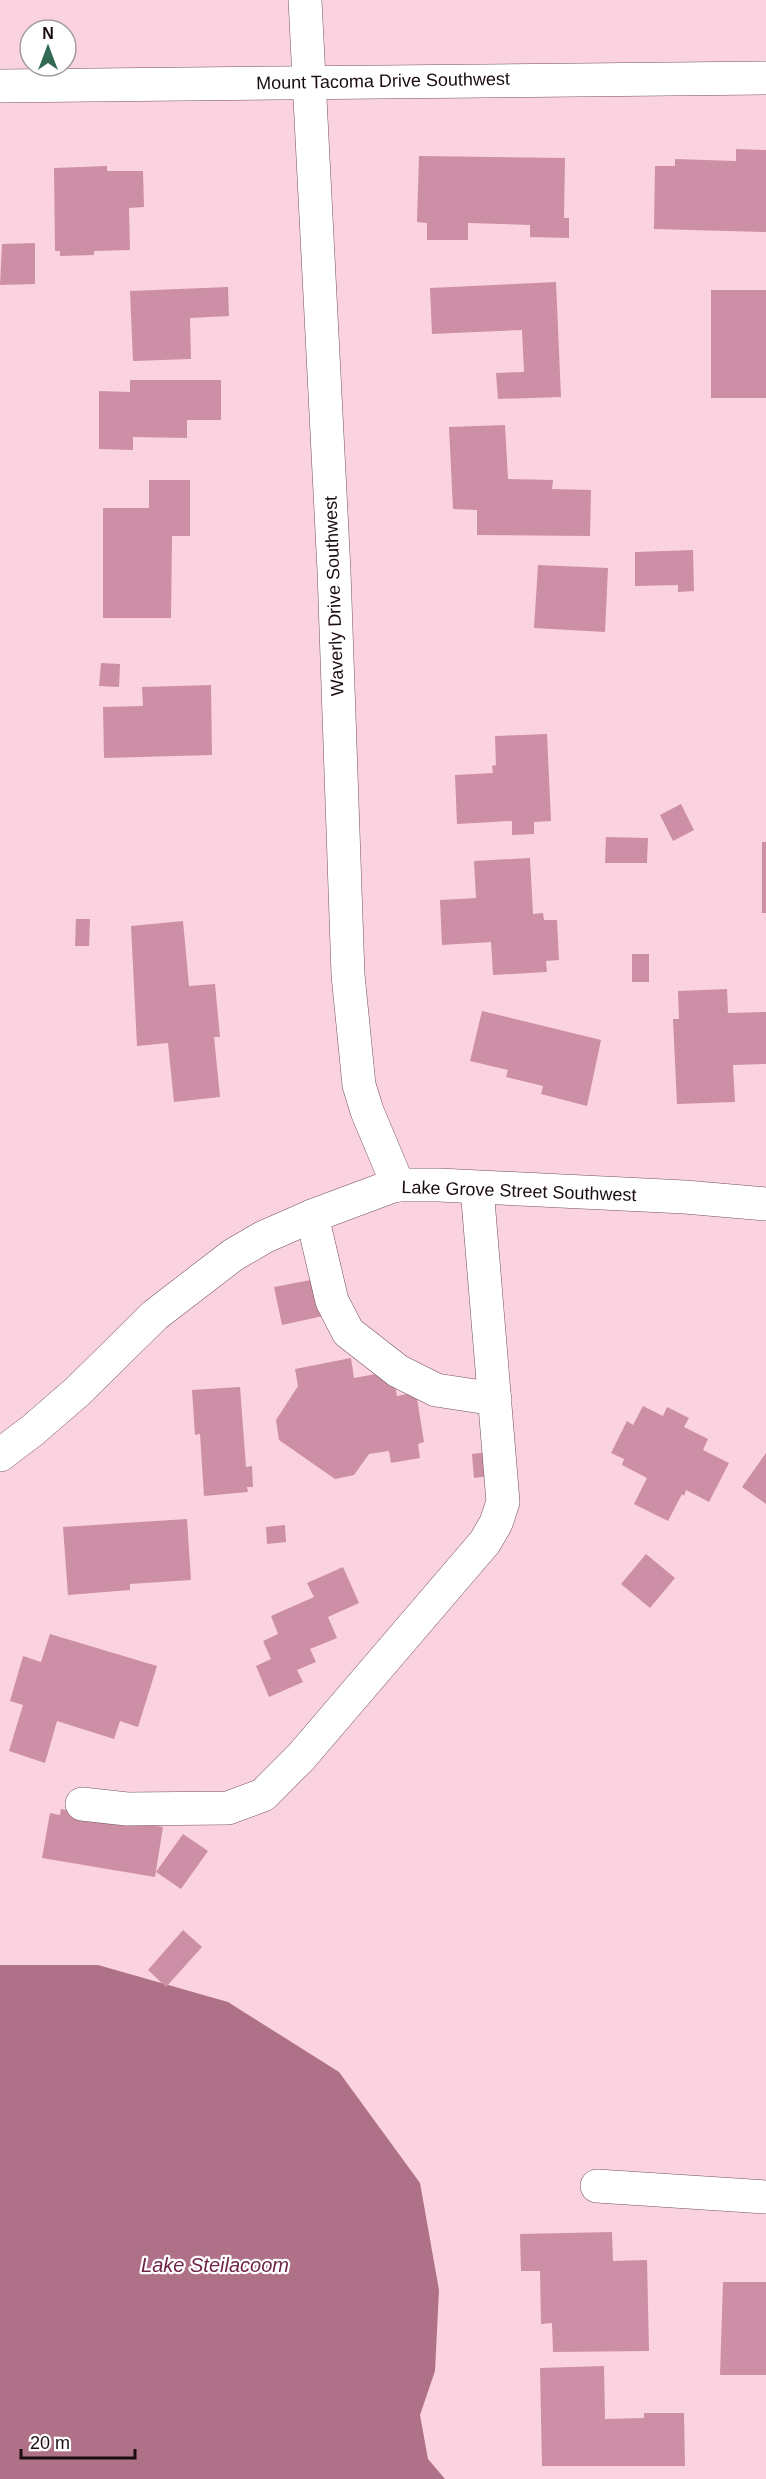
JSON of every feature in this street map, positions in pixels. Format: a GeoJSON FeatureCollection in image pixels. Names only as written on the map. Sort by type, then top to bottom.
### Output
{"type":"FeatureCollection","features":[{"type":"Feature","properties":{"kind":"street","name":"Waverly Drive Southwest"},"geometry":{"type":"LineString","coordinates":[[305,0],[334,571],[348,975],[359,1085],[367,1111],[398,1185]]}},
{"type":"Feature","properties":{"kind":"street","name":"Mount Tacoma Drive Southwest"},"geometry":{"type":"LineString","coordinates":[[0,86],[766,78]]}},
{"type":"Feature","properties":{"kind":"street","name":"Lake Grove Street Southwest"},"geometry":{"type":"LineString","coordinates":[[0,1455],[78,1391],[164,1308],[233,1255],[264,1237],[312,1216],[398,1185],[686,1197],[766,1204]]}},
{"type":"Feature","properties":{"kind":"street"},"geometry":{"type":"LineString","coordinates":[[82,1804],[127,1809],[228,1808],[263,1795],[301,1757],[470,1560],[496,1523],[503,1502],[477,1188]]}},
{"type":"Feature","properties":{"kind":"street"},"geometry":{"type":"LineString","coordinates":[[312,1216],[332,1301],[348,1332],[398,1371],[436,1390],[495,1399]]}},
{"type":"Feature","properties":{"kind":"street"},"geometry":{"type":"LineString","coordinates":[[597,2186],[766,2197]]}},
{"type":"Feature","properties":{"kind":"water","name":"Lake Steilacoom"},"geometry":{"type":"Polygon","coordinates":[[[0,1965],[98,1965],[228,2002],[339,2072],[420,2183],[439,2290],[435,2371],[420,2415],[428,2459],[445,2479],[0,2479],[0,1965]]]}},
{"type":"Feature","properties":{"kind":"building"},"geometry":{"type":"Polygon","coordinates":[[[736,149],[766,150],[766,232],[654,229],[655,166],[675,166],[675,159],[736,161],[736,149]]]}},
{"type":"Feature","properties":{"kind":"building"},"geometry":{"type":"Polygon","coordinates":[[[419,156],[565,158],[564,218],[569,218],[569,238],[530,237],[530,225],[468,223],[468,240],[427,240],[427,223],[417,222],[419,156]]]}},
{"type":"Feature","properties":{"kind":"building"},"geometry":{"type":"Polygon","coordinates":[[[107,166],[107,171],[143,171],[144,207],[129,208],[130,250],[94,251],[94,255],[60,256],[60,251],[55,251],[54,168],[107,166]]]}},
{"type":"Feature","properties":{"kind":"building"},"geometry":{"type":"Polygon","coordinates":[[[35,243],[35,284],[0,285],[2,244],[35,243]]]}},
{"type":"Feature","properties":{"kind":"building"},"geometry":{"type":"Polygon","coordinates":[[[556,282],[561,397],[498,399],[496,373],[524,372],[522,330],[432,334],[430,288],[556,282]]]}},
{"type":"Feature","properties":{"kind":"building"},"geometry":{"type":"Polygon","coordinates":[[[228,287],[229,316],[190,318],[191,359],[133,361],[130,291],[228,287]]]}},
{"type":"Feature","properties":{"kind":"building"},"geometry":{"type":"Polygon","coordinates":[[[711,290],[766,290],[766,398],[711,398],[711,290]]]}},
{"type":"Feature","properties":{"kind":"building"},"geometry":{"type":"Polygon","coordinates":[[[130,380],[221,380],[221,420],[187,420],[187,438],[133,437],[133,450],[99,449],[99,391],[130,392],[130,380]]]}},
{"type":"Feature","properties":{"kind":"building"},"geometry":{"type":"Polygon","coordinates":[[[505,425],[508,479],[553,480],[552,489],[591,490],[590,536],[477,535],[477,510],[453,509],[449,427],[505,425]]]}},
{"type":"Feature","properties":{"kind":"building"},"geometry":{"type":"Polygon","coordinates":[[[149,480],[190,480],[190,536],[172,536],[171,618],[103,618],[103,508],[149,508],[149,480]]]}},
{"type":"Feature","properties":{"kind":"building"},"geometry":{"type":"Polygon","coordinates":[[[693,550],[694,591],[678,592],[678,585],[635,586],[635,552],[693,550]]]}},
{"type":"Feature","properties":{"kind":"building"},"geometry":{"type":"Polygon","coordinates":[[[538,565],[608,568],[605,632],[534,628],[538,565]]]}},
{"type":"Feature","properties":{"kind":"building"},"geometry":{"type":"Polygon","coordinates":[[[101,663],[120,664],[119,687],[99,686],[101,663]]]}},
{"type":"Feature","properties":{"kind":"building"},"geometry":{"type":"Polygon","coordinates":[[[211,685],[212,755],[104,758],[103,707],[143,706],[142,687],[211,685]]]}},
{"type":"Feature","properties":{"kind":"building"},"geometry":{"type":"Polygon","coordinates":[[[547,734],[551,821],[534,822],[534,834],[512,835],[512,821],[457,824],[455,775],[493,773],[492,766],[496,765],[495,736],[547,734]]]}},
{"type":"Feature","properties":{"kind":"building"},"geometry":{"type":"Polygon","coordinates":[[[681,804],[694,830],[673,841],[660,815],[681,804]]]}},
{"type":"Feature","properties":{"kind":"building"},"geometry":{"type":"Polygon","coordinates":[[[606,837],[648,838],[647,863],[605,863],[606,837]]]}},
{"type":"Feature","properties":{"kind":"building"},"geometry":{"type":"Polygon","coordinates":[[[762,842],[766,842],[766,913],[762,913],[762,842]]]}},
{"type":"Feature","properties":{"kind":"building"},"geometry":{"type":"Polygon","coordinates":[[[530,858],[533,914],[543,913],[544,920],[557,920],[559,960],[546,961],[547,972],[493,975],[491,942],[442,945],[440,900],[476,898],[474,861],[530,858]]]}},
{"type":"Feature","properties":{"kind":"building"},"geometry":{"type":"Polygon","coordinates":[[[76,919],[90,919],[89,946],[75,946],[76,919]]]}},
{"type":"Feature","properties":{"kind":"building"},"geometry":{"type":"Polygon","coordinates":[[[183,921],[189,986],[215,984],[220,1037],[214,1037],[220,1097],[174,1102],[168,1043],[137,1046],[131,926],[183,921]]]}},
{"type":"Feature","properties":{"kind":"building"},"geometry":{"type":"Polygon","coordinates":[[[632,954],[649,954],[649,982],[632,982],[632,954]]]}},
{"type":"Feature","properties":{"kind":"building"},"geometry":{"type":"Polygon","coordinates":[[[727,989],[728,1013],[766,1012],[766,1064],[733,1065],[735,1102],[677,1104],[673,1019],[679,1019],[678,991],[727,989]]]}},
{"type":"Feature","properties":{"kind":"building"},"geometry":{"type":"Polygon","coordinates":[[[482,1011],[601,1040],[587,1106],[541,1094],[543,1086],[506,1077],[508,1070],[470,1061],[482,1011]]]}},
{"type":"Feature","properties":{"kind":"building"},"geometry":{"type":"Polygon","coordinates":[[[316,1279],[323,1316],[282,1325],[274,1287],[316,1279]]]}},
{"type":"Feature","properties":{"kind":"building"},"geometry":{"type":"Polygon","coordinates":[[[351,1358],[354,1378],[392,1371],[397,1396],[416,1392],[424,1442],[418,1444],[420,1458],[391,1463],[389,1451],[369,1454],[354,1475],[335,1479],[279,1440],[276,1420],[298,1386],[295,1369],[351,1358]]]}},
{"type":"Feature","properties":{"kind":"building"},"geometry":{"type":"Polygon","coordinates":[[[240,1387],[246,1467],[252,1466],[253,1487],[247,1487],[248,1492],[204,1496],[200,1434],[195,1435],[192,1390],[240,1387]]]}},
{"type":"Feature","properties":{"kind":"building"},"geometry":{"type":"Polygon","coordinates":[[[643,1406],[663,1416],[667,1407],[689,1418],[684,1427],[708,1439],[703,1450],[729,1463],[709,1502],[686,1490],[668,1521],[634,1504],[647,1478],[622,1465],[624,1459],[611,1453],[627,1421],[633,1425],[643,1406]]]}},
{"type":"Feature","properties":{"kind":"building"},"geometry":{"type":"Polygon","coordinates":[[[488,1452],[490,1476],[474,1478],[472,1454],[488,1452]]]}},
{"type":"Feature","properties":{"kind":"building"},"geometry":{"type":"Polygon","coordinates":[[[766,1453],[766,1504],[742,1487],[766,1453]]]}},
{"type":"Feature","properties":{"kind":"building"},"geometry":{"type":"Polygon","coordinates":[[[187,1519],[191,1580],[130,1584],[130,1590],[68,1595],[63,1527],[187,1519]]]}},
{"type":"Feature","properties":{"kind":"building"},"geometry":{"type":"Polygon","coordinates":[[[285,1525],[286,1542],[267,1544],[266,1527],[285,1525]]]}},
{"type":"Feature","properties":{"kind":"building"},"geometry":{"type":"Polygon","coordinates":[[[646,1554],[675,1578],[650,1608],[621,1584],[646,1554]]]}},
{"type":"Feature","properties":{"kind":"building"},"geometry":{"type":"Polygon","coordinates":[[[343,1567],[359,1603],[328,1617],[337,1638],[310,1649],[316,1662],[297,1670],[303,1682],[269,1697],[256,1666],[271,1659],[263,1641],[278,1634],[271,1616],[314,1597],[307,1583],[343,1567]]]}},
{"type":"Feature","properties":{"kind":"building"},"geometry":{"type":"Polygon","coordinates":[[[50,1634],[157,1666],[138,1727],[120,1721],[114,1739],[57,1721],[45,1763],[9,1751],[23,1705],[10,1701],[23,1656],[41,1662],[50,1634]]]}},
{"type":"Feature","properties":{"kind":"building"},"geometry":{"type":"Polygon","coordinates":[[[61,1809],[163,1827],[155,1877],[42,1858],[50,1813],[60,1815],[61,1809]]]}},
{"type":"Feature","properties":{"kind":"building"},"geometry":{"type":"Polygon","coordinates":[[[183,1834],[208,1851],[181,1889],[156,1872],[183,1834]]]}},
{"type":"Feature","properties":{"kind":"building"},"geometry":{"type":"Polygon","coordinates":[[[183,1930],[202,1947],[166,1987],[148,1970],[183,1930]]]}},
{"type":"Feature","properties":{"kind":"building"},"geometry":{"type":"Polygon","coordinates":[[[612,2232],[613,2261],[647,2260],[649,2351],[553,2352],[552,2323],[541,2324],[540,2271],[521,2271],[520,2234],[612,2232]]]}},
{"type":"Feature","properties":{"kind":"building"},"geometry":{"type":"Polygon","coordinates":[[[723,2282],[766,2282],[766,2375],[720,2375],[723,2282]]]}},
{"type":"Feature","properties":{"kind":"building"},"geometry":{"type":"Polygon","coordinates":[[[604,2366],[605,2419],[644,2418],[644,2413],[684,2413],[685,2466],[542,2466],[540,2368],[604,2366]]]}}]}
